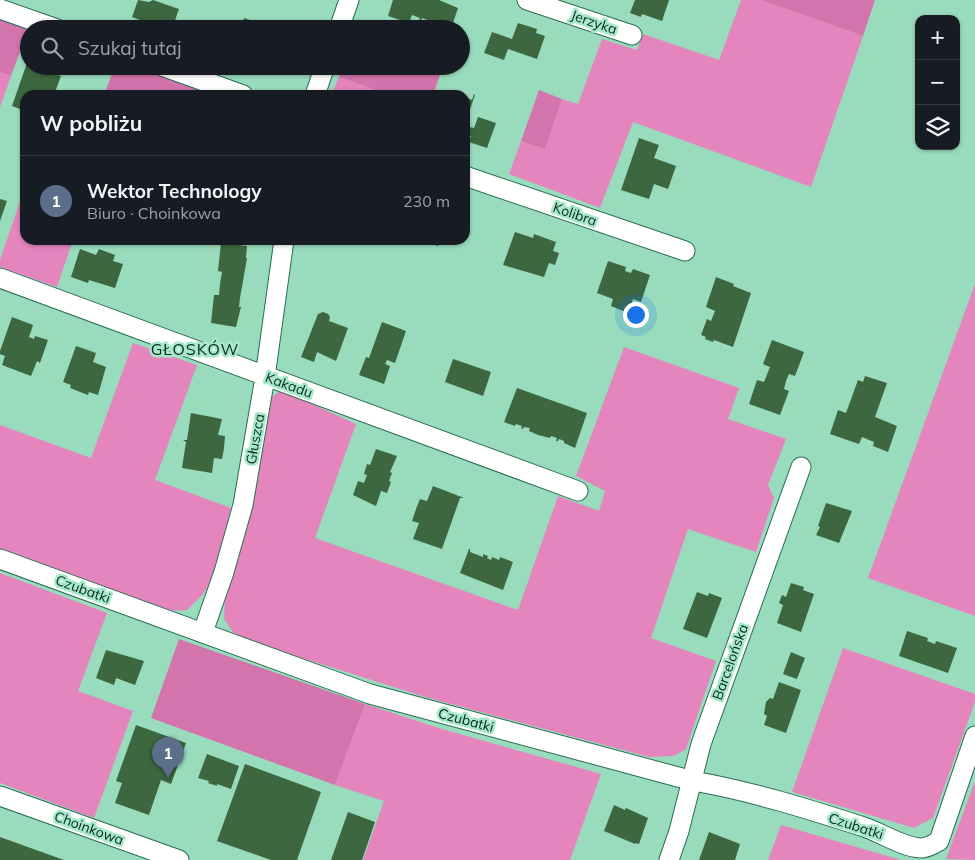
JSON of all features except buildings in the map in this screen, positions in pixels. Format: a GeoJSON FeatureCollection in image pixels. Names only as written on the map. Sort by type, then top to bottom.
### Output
{"type":"FeatureCollection","features":[{"type":"Feature","properties":{"kind":"street"},"geometry":{"type":"LineString","coordinates":[[342,20],[349,0]]}},
{"type":"Feature","properties":{"kind":"street","name":"Jerzyka"},"geometry":{"type":"LineString","coordinates":[[527,0],[632,35]]}},
{"type":"Feature","properties":{"kind":"street"},"geometry":{"type":"LineString","coordinates":[[0,9],[31,20]]}},
{"type":"Feature","properties":{"kind":"street"},"geometry":{"type":"LineString","coordinates":[[187,75],[229,90]]}},
{"type":"Feature","properties":{"kind":"street"},"geometry":{"type":"LineString","coordinates":[[317,90],[322,75]]}},
{"type":"Feature","properties":{"kind":"street","name":"Kolibra"},"geometry":{"type":"LineString","coordinates":[[470,178],[684,251]]}},
{"type":"Feature","properties":{"kind":"street","name":"Głuszca"},"geometry":{"type":"LineString","coordinates":[[203,632],[224,572],[243,505],[265,377],[283,245]]}},
{"type":"Feature","properties":{"kind":"street","name":"Kakadu"},"geometry":{"type":"LineString","coordinates":[[0,278],[578,491]]}},
{"type":"Feature","properties":{"kind":"street","name":"Barcelońska"},"geometry":{"type":"LineString","coordinates":[[669,860],[680,832],[701,744],[801,467]]}},
{"type":"Feature","properties":{"kind":"street","name":"Czubatki"},"geometry":{"type":"LineString","coordinates":[[0,558],[370,694],[693,781],[726,786],[865,828],[922,848],[931,846],[939,841],[975,736]]}},
{"type":"Feature","properties":{"kind":"street","name":"Choinkowa"},"geometry":{"type":"LineString","coordinates":[[0,796],[179,860]]}},
{"type":"Feature","properties":{"kind":"shaded area"},"geometry":{"type":"Polygon","coordinates":[[[741,0],[761,0],[863,36],[811,187],[633,122],[600,208],[509,174],[521,141],[545,149],[562,99],[578,104],[602,39],[637,50],[643,34],[719,60],[741,0]]]}},
{"type":"Feature","properties":{"kind":"shaded area"},"geometry":{"type":"Polygon","coordinates":[[[761,0],[875,0],[863,36],[761,0]]]}},
{"type":"Feature","properties":{"kind":"shaded area"},"geometry":{"type":"Polygon","coordinates":[[[0,19],[20,27],[20,52],[11,76],[0,72],[0,19]]]}},
{"type":"Feature","properties":{"kind":"shaded area"},"geometry":{"type":"Polygon","coordinates":[[[0,72],[11,76],[0,107],[0,72]]]}},
{"type":"Feature","properties":{"kind":"shaded area"},"geometry":{"type":"Polygon","coordinates":[[[112,75],[160,75],[199,90],[106,90],[112,75]]]}},
{"type":"Feature","properties":{"kind":"shaded area"},"geometry":{"type":"Polygon","coordinates":[[[340,75],[440,75],[435,90],[376,90],[339,77],[340,75]]]}},
{"type":"Feature","properties":{"kind":"shaded area"},"geometry":{"type":"Polygon","coordinates":[[[339,77],[376,90],[333,90],[339,77]]]}},
{"type":"Feature","properties":{"kind":"shaded area"},"geometry":{"type":"Polygon","coordinates":[[[539,90],[562,99],[545,149],[521,141],[539,90]]]}},
{"type":"Feature","properties":{"kind":"shaded area"},"geometry":{"type":"Polygon","coordinates":[[[20,202],[20,245],[71,245],[57,287],[0,267],[0,260],[20,202]]]}},
{"type":"Feature","properties":{"kind":"shaded area"},"geometry":{"type":"Polygon","coordinates":[[[975,284],[975,616],[868,578],[975,284]]]}},
{"type":"Feature","properties":{"kind":"shaded area"},"geometry":{"type":"Polygon","coordinates":[[[133,343],[197,365],[155,480],[231,508],[215,576],[202,595],[187,610],[167,611],[0,550],[0,425],[91,458],[133,343]]]}},
{"type":"Feature","properties":{"kind":"shaded area"},"geometry":{"type":"Polygon","coordinates":[[[624,347],[739,388],[728,419],[786,439],[768,485],[774,498],[756,552],[688,529],[651,638],[716,661],[686,749],[674,756],[649,757],[425,697],[245,640],[233,632],[224,619],[225,598],[251,510],[268,400],[281,390],[356,424],[315,538],[518,610],[558,496],[599,511],[605,491],[576,476],[624,347]]]}},
{"type":"Feature","properties":{"kind":"shaded area"},"geometry":{"type":"Polygon","coordinates":[[[0,573],[107,613],[78,691],[133,711],[94,818],[0,783],[0,573]]]}},
{"type":"Feature","properties":{"kind":"shaded area"},"geometry":{"type":"Polygon","coordinates":[[[179,639],[365,704],[335,785],[151,718],[179,639]]]}},
{"type":"Feature","properties":{"kind":"shaded area"},"geometry":{"type":"Polygon","coordinates":[[[843,648],[975,694],[975,702],[933,818],[914,828],[792,792],[843,648]]]}},
{"type":"Feature","properties":{"kind":"shaded area"},"geometry":{"type":"Polygon","coordinates":[[[365,704],[442,729],[601,774],[570,860],[363,860],[384,801],[335,785],[365,704]]]}},
{"type":"Feature","properties":{"kind":"shaded area"},"geometry":{"type":"Polygon","coordinates":[[[975,781],[975,860],[946,859],[975,781]]]}},
{"type":"Feature","properties":{"kind":"shaded area"},"geometry":{"type":"Polygon","coordinates":[[[781,825],[901,860],[768,860],[781,825]]]}},
{"type":"Feature","properties":{"kind":"place","name":"Wektor Technology"},"geometry":{"type":"Point","coordinates":[168,778]}},
{"type":"Feature","properties":{"kind":"district","name":"GŁOSKÓW"},"geometry":{"type":"Point","coordinates":[195,349]}}]}
